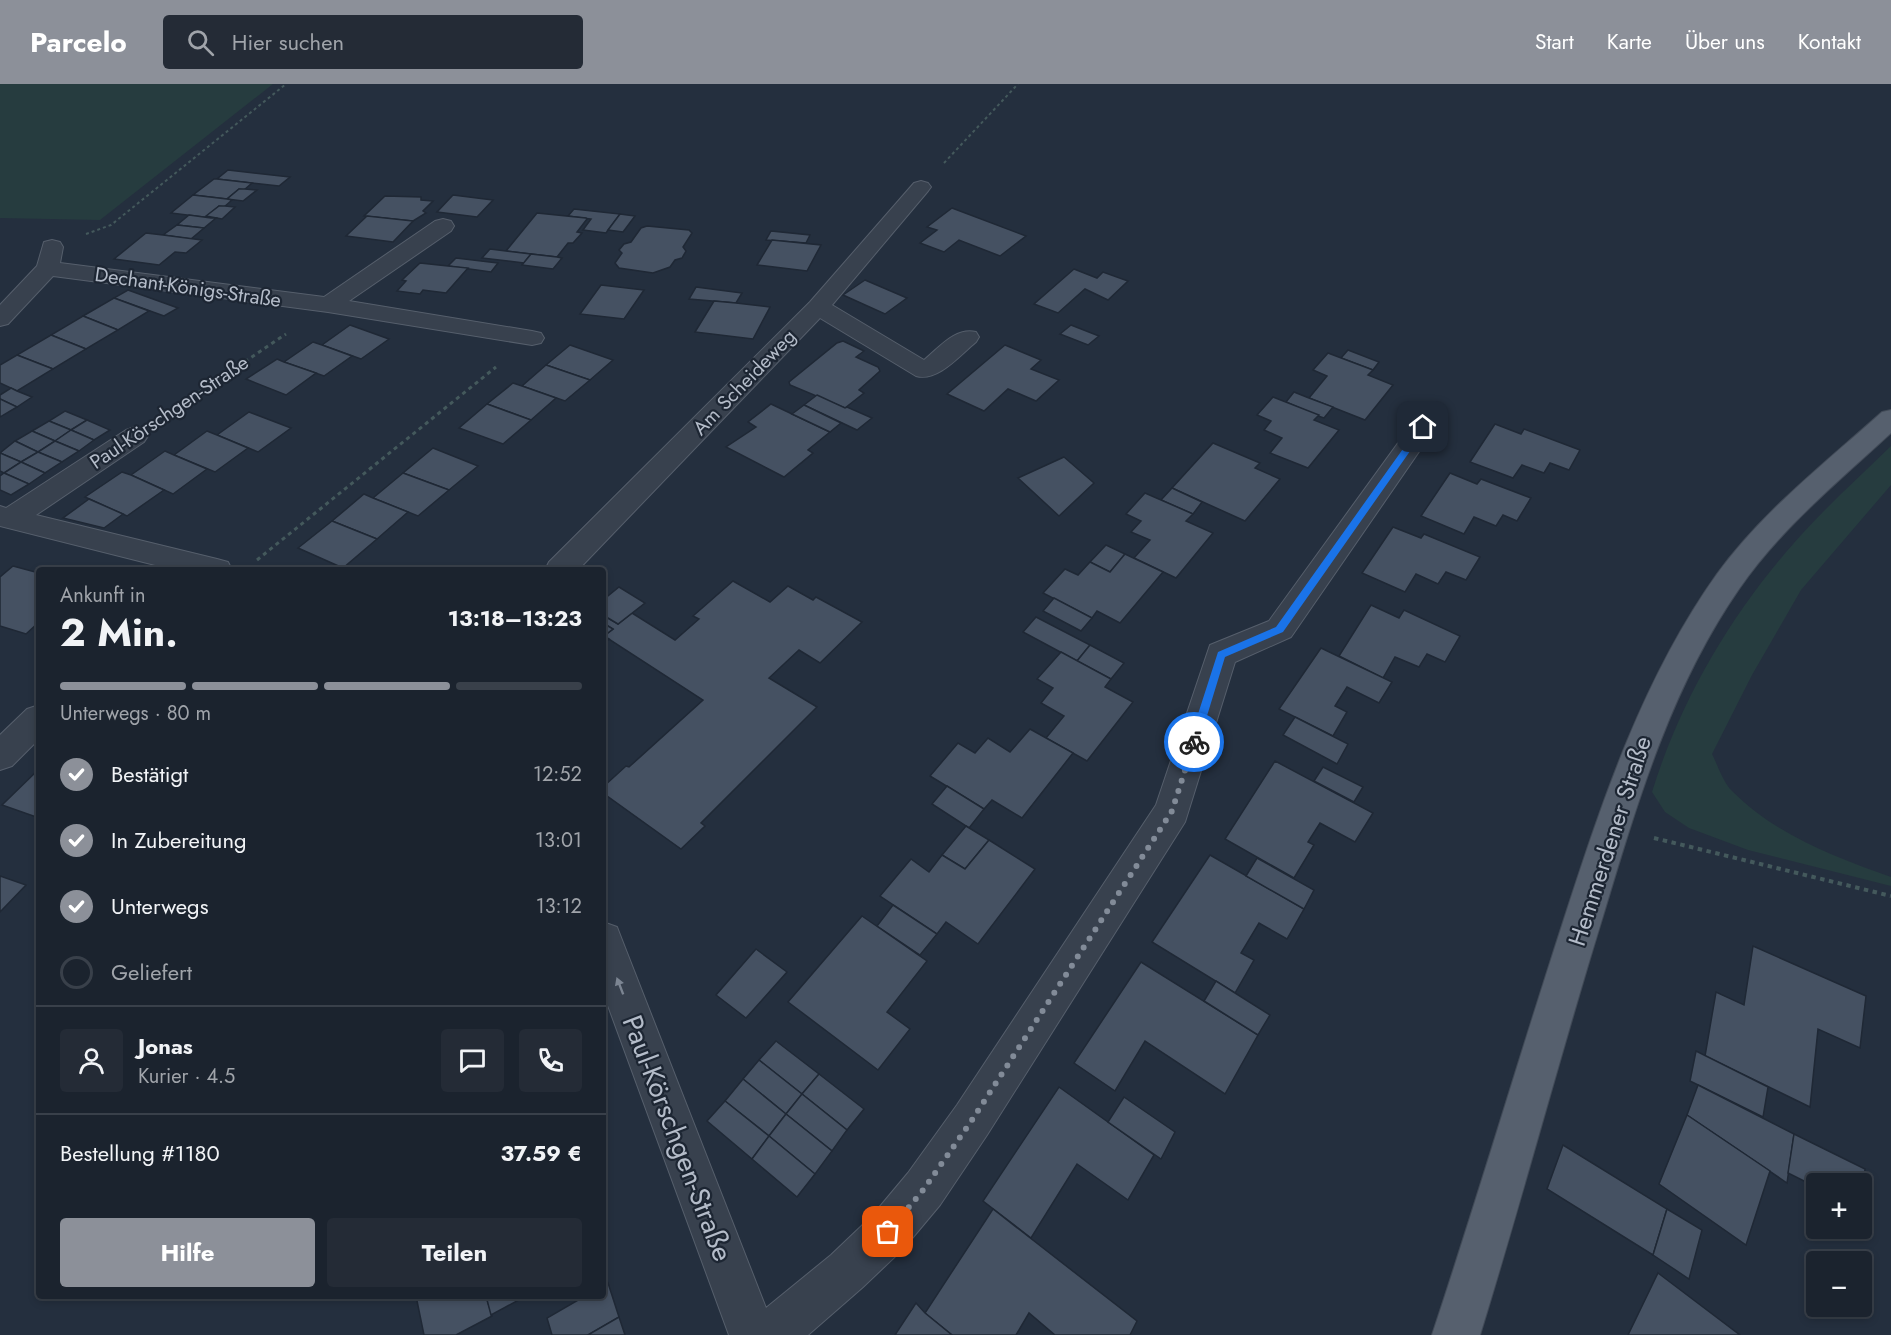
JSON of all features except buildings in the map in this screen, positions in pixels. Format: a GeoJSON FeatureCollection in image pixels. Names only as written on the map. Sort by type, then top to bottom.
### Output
{"type":"FeatureCollection","features":[{"type":"Feature","properties":{"kind":"main road","name":"Hemmerdener Straße"},"geometry":{"type":"LineString","coordinates":[[1456,1335],[1612,827],[1649,722],[1683,654],[1723,589],[1749,554],[1891,418]]}},
{"type":"Feature","properties":{"kind":"street","name":"Am Scheideweg"},"geometry":{"type":"LineString","coordinates":[[563,567],[818,308],[921,187]]}},
{"type":"Feature","properties":{"kind":"street"},"geometry":{"type":"LineString","coordinates":[[328,305],[442,226]]}},
{"type":"Feature","properties":{"kind":"street","name":"Dechant-Königs-Straße"},"geometry":{"type":"LineString","coordinates":[[50,257],[532,338]]}},
{"type":"Feature","properties":{"kind":"street"},"geometry":{"type":"LineString","coordinates":[[0,319],[50,257]]}},
{"type":"Feature","properties":{"kind":"street"},"geometry":{"type":"LineString","coordinates":[[818,308],[925,371],[967,337]]}},
{"type":"Feature","properties":{"kind":"street"},"geometry":{"type":"LineString","coordinates":[[771,1335],[847,1271],[888,1232],[924,1189],[972,1120],[1172,811],[1221,654],[1280,629],[1423,427]]}},
{"type":"Feature","properties":{"kind":"street","name":"Paul-Körschgen-Straße"},"geometry":{"type":"LineString","coordinates":[[4,517],[135,436]]}},
{"type":"Feature","properties":{"kind":"street","name":"Paul-Körschgen-Straße"},"geometry":{"type":"LineString","coordinates":[[4,517],[196,567]]}},
{"type":"Feature","properties":{"kind":"street"},"geometry":{"type":"LineString","coordinates":[[0,756],[36,721]]}},
{"type":"Feature","properties":{"kind":"street","name":"Paul-Körschgen-Straße"},"geometry":{"type":"LineString","coordinates":[[606,948],[753,1335]]}},
{"type":"Feature","properties":{"kind":"path"},"geometry":{"type":"LineString","coordinates":[[50,257],[111,225],[286,84]]}},
{"type":"Feature","properties":{"kind":"path"},"geometry":{"type":"LineString","coordinates":[[921,187],[1018,84]]}},
{"type":"Feature","properties":{"kind":"path","name":"Paul-Körschgen-Straße"},"geometry":{"type":"LineString","coordinates":[[135,436],[328,305]]}},
{"type":"Feature","properties":{"kind":"path"},"geometry":{"type":"LineString","coordinates":[[252,564],[532,338]]}},
{"type":"Feature","properties":{"kind":"path"},"geometry":{"type":"LineString","coordinates":[[1612,827],[1891,896]]}},
{"type":"Feature","properties":{"kind":"green space"},"geometry":{"type":"Polygon","coordinates":[[[0,84],[273,84],[100,220],[0,218],[0,84]]]}},
{"type":"Feature","properties":{"kind":"green space"},"geometry":{"type":"Polygon","coordinates":[[[1891,446],[1891,485],[1801,590],[1752,675],[1712,754],[1723,779],[1749,807],[1787,832],[1827,853],[1891,877],[1891,886],[1748,850],[1689,828],[1665,812],[1652,792],[1677,725],[1693,692],[1710,660],[1749,599],[1805,530],[1891,446]]]}},
{"type":"Feature","properties":{"kind":"way so far"},"geometry":{"type":"LineString","coordinates":[[888,1232],[924,1189],[972,1120],[1172,811],[1194,742]]}},
{"type":"Feature","properties":{"kind":"route"},"geometry":{"type":"LineString","coordinates":[[1194,742],[1221,654],[1280,629],[1423,427]]}}]}
